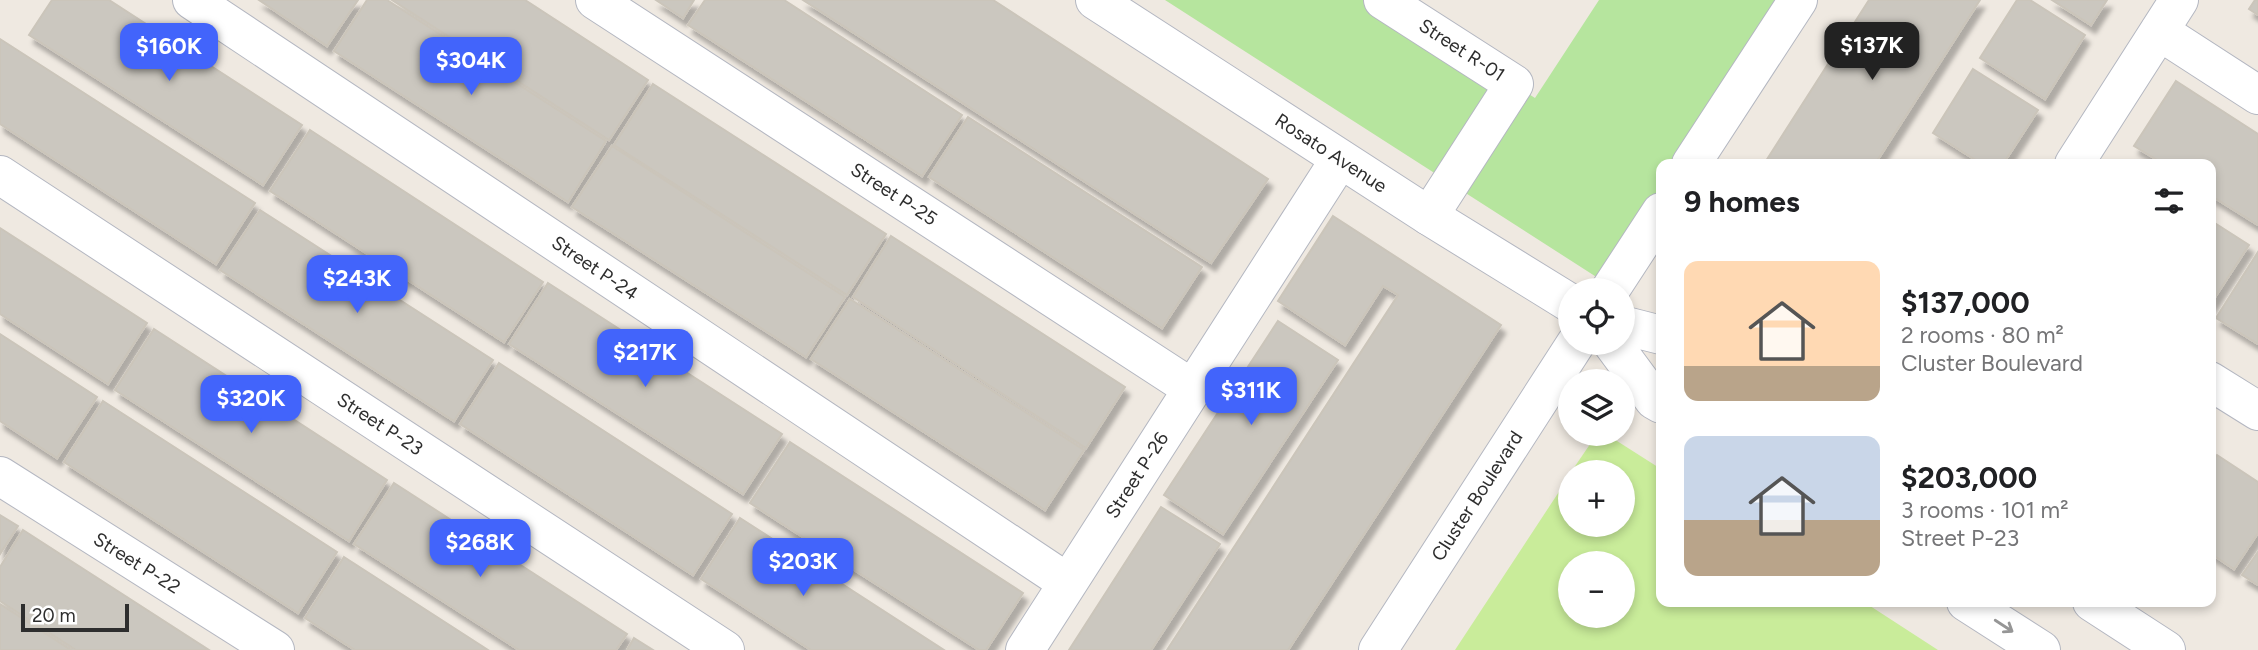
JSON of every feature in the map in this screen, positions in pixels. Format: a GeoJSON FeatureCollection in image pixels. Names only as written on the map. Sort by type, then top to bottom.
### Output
{"type":"FeatureCollection","features":[{"type":"Feature","properties":{"kind":"street","name":"Street P-24"},"geometry":{"type":"LineString","coordinates":[[191,0],[1068,583]]}},
{"type":"Feature","properties":{"kind":"street","name":"Street P-25"},"geometry":{"type":"LineString","coordinates":[[596,0],[1193,389]]}},
{"type":"Feature","properties":{"kind":"street","name":"Rosato Avenue"},"geometry":{"type":"LineString","coordinates":[[1095,0],[1429,216],[1558,296]]}},
{"type":"Feature","properties":{"kind":"street","name":"Street R-01"},"geometry":{"type":"LineString","coordinates":[[1383,0],[1514,84],[1429,216]]}},
{"type":"Feature","properties":{"kind":"street"},"geometry":{"type":"LineString","coordinates":[[1694,159],[1797,0]]}},
{"type":"Feature","properties":{"kind":"street"},"geometry":{"type":"LineString","coordinates":[[2077,159],[2169,15],[2258,95]]}},
{"type":"Feature","properties":{"kind":"street","name":"Street P-26"},"geometry":{"type":"LineString","coordinates":[[1025,650],[1340,159]]}},
{"type":"Feature","properties":{"kind":"street","name":"Street P-23"},"geometry":{"type":"LineString","coordinates":[[0,175],[725,650]]}},
{"type":"Feature","properties":{"kind":"street"},"geometry":{"type":"LineString","coordinates":[[1618,278],[1656,220]]}},
{"type":"Feature","properties":{"kind":"street"},"geometry":{"type":"LineString","coordinates":[[1635,328],[1656,334]]}},
{"type":"Feature","properties":{"kind":"street","name":"Cluster Boulevard"},"geometry":{"type":"LineString","coordinates":[[1378,650],[1568,355]]}},
{"type":"Feature","properties":{"kind":"street"},"geometry":{"type":"LineString","coordinates":[[1621,355],[1656,401]]}},
{"type":"Feature","properties":{"kind":"street"},"geometry":{"type":"LineString","coordinates":[[2216,385],[2258,411]]}},
{"type":"Feature","properties":{"kind":"street","name":"Street P-22"},"geometry":{"type":"LineString","coordinates":[[0,476],[275,650]]}},
{"type":"Feature","properties":{"kind":"street"},"geometry":{"type":"LineString","coordinates":[[1974,607],[2041,650]]}},
{"type":"Feature","properties":{"kind":"street"},"geometry":{"type":"LineString","coordinates":[[2099,607],[2149,645]]}},
{"type":"Feature","properties":{"kind":"green space"},"geometry":{"type":"Polygon","coordinates":[[[1165,0],[1383,0],[1535,98],[1599,0],[1798,0],[1694,159],[1656,159],[1656,220],[1618,278],[1598,278],[1165,0]]]}},
{"type":"Feature","properties":{"kind":"green space"},"geometry":{"type":"Polygon","coordinates":[[[1589,446],[1625,446],[1656,466],[1656,607],[1872,607],[1938,650],[1455,650],[1558,493],[1558,537],[1635,537],[1635,460],[1579,460],[1589,446]]]}},
{"type":"Feature","properties":{"kind":"building"},"geometry":{"type":"Polygon","coordinates":[[[52,0],[109,0],[302,125],[263,185],[29,35],[52,0]]]}},
{"type":"Feature","properties":{"kind":"building"},"geometry":{"type":"Polygon","coordinates":[[[259,0],[358,0],[327,46],[259,0]]]}},
{"type":"Feature","properties":{"kind":"building"},"geometry":{"type":"Polygon","coordinates":[[[367,0],[387,0],[606,141],[568,202],[334,51],[367,0]]]}},
{"type":"Feature","properties":{"kind":"building"},"geometry":{"type":"Polygon","coordinates":[[[392,0],[525,0],[648,80],[609,140],[392,0]]]}},
{"type":"Feature","properties":{"kind":"building"},"geometry":{"type":"Polygon","coordinates":[[[656,0],[694,0],[683,18],[656,0]]]}},
{"type":"Feature","properties":{"kind":"building"},"geometry":{"type":"Polygon","coordinates":[[[705,0],[784,0],[962,115],[922,176],[688,25],[705,0]]]}},
{"type":"Feature","properties":{"kind":"building"},"geometry":{"type":"Polygon","coordinates":[[[803,0],[993,0],[1268,179],[1211,263],[803,0]]]}},
{"type":"Feature","properties":{"kind":"building"},"geometry":{"type":"Polygon","coordinates":[[[1869,0],[1980,0],[1878,159],[1767,159],[1869,0]]]}},
{"type":"Feature","properties":{"kind":"building"},"geometry":{"type":"Polygon","coordinates":[[[2017,0],[2030,0],[2085,35],[2045,99],[1980,58],[2017,0]]]}},
{"type":"Feature","properties":{"kind":"building"},"geometry":{"type":"Polygon","coordinates":[[[2052,0],[2107,0],[2091,25],[2052,0]]]}},
{"type":"Feature","properties":{"kind":"building"},"geometry":{"type":"Polygon","coordinates":[[[2255,0],[2258,0],[2258,15],[2249,9],[2255,0]]]}},
{"type":"Feature","properties":{"kind":"building"},"geometry":{"type":"Polygon","coordinates":[[[0,39],[255,203],[216,264],[0,124],[0,39]]]}},
{"type":"Feature","properties":{"kind":"building"},"geometry":{"type":"Polygon","coordinates":[[[1973,69],[2038,110],[2006,159],[1974,159],[1933,133],[1973,69]]]}},
{"type":"Feature","properties":{"kind":"building"},"geometry":{"type":"Polygon","coordinates":[[[2176,81],[2258,134],[2258,225],[2216,199],[2216,159],[2156,159],[2134,146],[2176,81]]]}},
{"type":"Feature","properties":{"kind":"building"},"geometry":{"type":"Polygon","coordinates":[[[653,84],[886,234],[847,295],[614,145],[653,84]]]}},
{"type":"Feature","properties":{"kind":"building"},"geometry":{"type":"Polygon","coordinates":[[[968,117],[1202,267],[1162,328],[929,177],[968,117]]]}},
{"type":"Feature","properties":{"kind":"building"},"geometry":{"type":"Polygon","coordinates":[[[310,130],[543,282],[504,342],[270,191],[310,130]]]}},
{"type":"Feature","properties":{"kind":"building"},"geometry":{"type":"Polygon","coordinates":[[[612,146],[845,297],[806,357],[572,207],[612,146]]]}},
{"type":"Feature","properties":{"kind":"building"},"geometry":{"type":"Polygon","coordinates":[[[260,210],[493,360],[454,421],[220,270],[260,210]]]}},
{"type":"Feature","properties":{"kind":"building"},"geometry":{"type":"Polygon","coordinates":[[[1333,216],[1501,325],[1288,650],[1167,650],[1398,295],[1383,286],[1345,345],[1278,301],[1333,216]]]}},
{"type":"Feature","properties":{"kind":"building"},"geometry":{"type":"Polygon","coordinates":[[[2216,224],[2249,245],[2216,296],[2216,224]]]}},
{"type":"Feature","properties":{"kind":"building"},"geometry":{"type":"Polygon","coordinates":[[[0,228],[147,323],[108,384],[0,314],[0,228]]]}},
{"type":"Feature","properties":{"kind":"building"},"geometry":{"type":"Polygon","coordinates":[[[891,236],[1125,387],[1086,448],[853,297],[891,236]]]}},
{"type":"Feature","properties":{"kind":"building"},"geometry":{"type":"Polygon","coordinates":[[[2258,252],[2258,344],[2216,318],[2258,252]]]}},
{"type":"Feature","properties":{"kind":"building"},"geometry":{"type":"Polygon","coordinates":[[[548,283],[782,434],[743,494],[509,344],[548,283]]]}},
{"type":"Feature","properties":{"kind":"building"},"geometry":{"type":"Polygon","coordinates":[[[850,299],[1084,450],[1045,510],[811,359],[850,299]]]}},
{"type":"Feature","properties":{"kind":"building"},"geometry":{"type":"Polygon","coordinates":[[[1278,321],[1338,360],[1223,534],[1164,495],[1278,321]]]}},
{"type":"Feature","properties":{"kind":"building"},"geometry":{"type":"Polygon","coordinates":[[[154,329],[387,480],[349,541],[115,390],[154,329]]]}},
{"type":"Feature","properties":{"kind":"building"},"geometry":{"type":"Polygon","coordinates":[[[0,334],[97,397],[57,458],[0,421],[0,334]]]}},
{"type":"Feature","properties":{"kind":"building"},"geometry":{"type":"Polygon","coordinates":[[[499,363],[732,514],[693,575],[460,424],[499,363]]]}},
{"type":"Feature","properties":{"kind":"building"},"geometry":{"type":"Polygon","coordinates":[[[103,401],[337,552],[298,613],[64,462],[103,401]]]}},
{"type":"Feature","properties":{"kind":"building"},"geometry":{"type":"Polygon","coordinates":[[[790,442],[1023,593],[986,650],[979,650],[750,503],[790,442]]]}},
{"type":"Feature","properties":{"kind":"building"},"geometry":{"type":"Polygon","coordinates":[[[2216,456],[2258,482],[2258,533],[2234,569],[2216,557],[2216,456]]]}},
{"type":"Feature","properties":{"kind":"building"},"geometry":{"type":"Polygon","coordinates":[[[394,483],[627,634],[616,650],[519,650],[354,544],[394,483]]]}},
{"type":"Feature","properties":{"kind":"building"},"geometry":{"type":"Polygon","coordinates":[[[1161,507],[1220,544],[1151,650],[1069,650],[1161,507]]]}},
{"type":"Feature","properties":{"kind":"building"},"geometry":{"type":"Polygon","coordinates":[[[0,515],[18,526],[0,554],[0,515]]]}},
{"type":"Feature","properties":{"kind":"building"},"geometry":{"type":"Polygon","coordinates":[[[740,518],[944,650],[811,650],[701,579],[740,518]]]}},
{"type":"Feature","properties":{"kind":"building"},"geometry":{"type":"Polygon","coordinates":[[[23,530],[209,650],[76,650],[0,601],[0,567],[23,530]]]}},
{"type":"Feature","properties":{"kind":"building"},"geometry":{"type":"Polygon","coordinates":[[[2258,552],[2258,585],[2242,575],[2258,552]]]}},
{"type":"Feature","properties":{"kind":"building"},"geometry":{"type":"Polygon","coordinates":[[[344,557],[488,650],[355,650],[305,618],[344,557]]]}},
{"type":"Feature","properties":{"kind":"building"},"geometry":{"type":"Polygon","coordinates":[[[0,604],[71,650],[0,650],[0,604]]]}},
{"type":"Feature","properties":{"kind":"building"},"geometry":{"type":"Polygon","coordinates":[[[634,638],[653,650],[627,650],[634,638]]]}}]}
